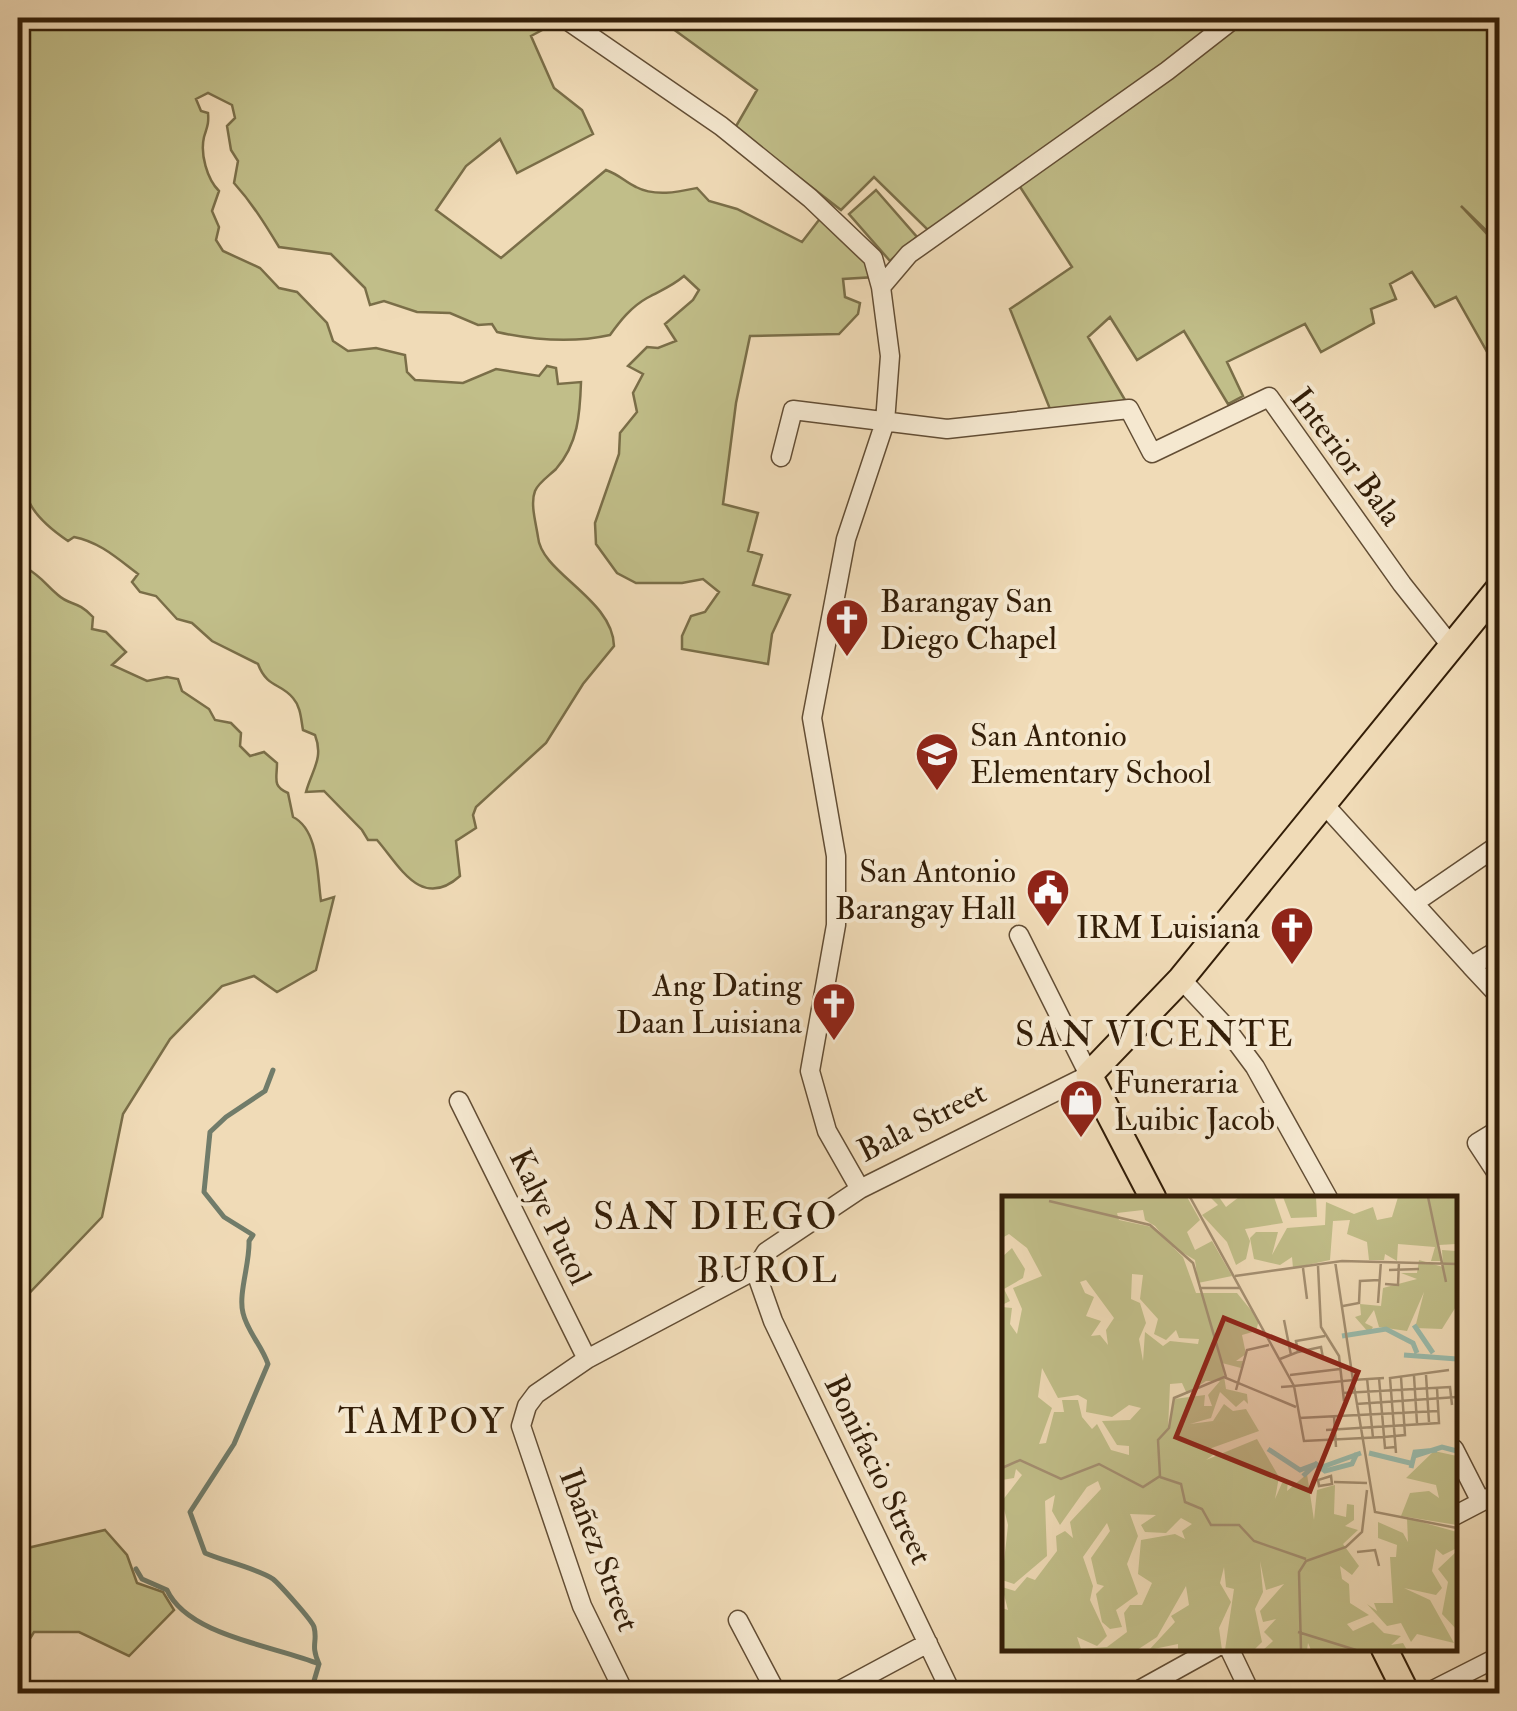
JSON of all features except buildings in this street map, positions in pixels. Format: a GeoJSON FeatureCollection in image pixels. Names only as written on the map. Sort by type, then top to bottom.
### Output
{"type":"FeatureCollection","features":[{"type":"Feature","properties":{"kind":"main road","name":"Bala Street"},"geometry":{"type":"LineString","coordinates":[[1089,1074],[1181,978],[1500,587]]}},
{"type":"Feature","properties":{"kind":"main road"},"geometry":{"type":"LineString","coordinates":[[1089,1074],[1152,1196]]}},
{"type":"Feature","properties":{"kind":"main road"},"geometry":{"type":"LineString","coordinates":[[1386,1651],[1407,1694]]}},
{"type":"Feature","properties":{"kind":"street"},"geometry":{"type":"LineString","coordinates":[[564,18],[721,126],[810,198],[873,258],[881,288],[890,356],[885,422],[846,539],[812,718],[836,856],[836,908],[810,1071],[828,1131],[860,1189]]}},
{"type":"Feature","properties":{"kind":"street"},"geometry":{"type":"LineString","coordinates":[[881,288],[909,254],[1167,71],[1235,18]]}},
{"type":"Feature","properties":{"kind":"street","name":"Interior Bala"},"geometry":{"type":"LineString","coordinates":[[885,422],[948,429],[1129,409],[1152,453],[1269,396],[1402,584],[1452,646]]}},
{"type":"Feature","properties":{"kind":"street"},"geometry":{"type":"LineString","coordinates":[[781,457],[793,410],[885,422]]}},
{"type":"Feature","properties":{"kind":"street"},"geometry":{"type":"LineString","coordinates":[[1322,802],[1500,997]]}},
{"type":"Feature","properties":{"kind":"street"},"geometry":{"type":"LineString","coordinates":[[1414,903],[1500,844]]}},
{"type":"Feature","properties":{"kind":"street"},"geometry":{"type":"LineString","coordinates":[[1018,934],[1089,1074]]}},
{"type":"Feature","properties":{"kind":"street"},"geometry":{"type":"LineString","coordinates":[[1471,966],[1500,949]]}},
{"type":"Feature","properties":{"kind":"street"},"geometry":{"type":"LineString","coordinates":[[1181,978],[1256,1067],[1327,1196]]}},
{"type":"Feature","properties":{"kind":"street","name":"Bala Street"},"geometry":{"type":"LineString","coordinates":[[521,1426],[526,1406],[536,1394],[587,1359],[755,1270],[766,1252],[860,1189],[1089,1074]]}},
{"type":"Feature","properties":{"kind":"street","name":"Kalye Putol"},"geometry":{"type":"LineString","coordinates":[[459,1101],[587,1359]]}},
{"type":"Feature","properties":{"kind":"street"},"geometry":{"type":"LineString","coordinates":[[1500,1129],[1477,1143],[1500,1178]]}},
{"type":"Feature","properties":{"kind":"street","name":"Bonifacio Street"},"geometry":{"type":"LineString","coordinates":[[755,1270],[773,1321],[952,1694]]}},
{"type":"Feature","properties":{"kind":"street","name":"Ibañez Street"},"geometry":{"type":"LineString","coordinates":[[521,1426],[582,1606],[625,1694]]}},
{"type":"Feature","properties":{"kind":"street"},"geometry":{"type":"LineString","coordinates":[[1457,1454],[1481,1502]]}},
{"type":"Feature","properties":{"kind":"street"},"geometry":{"type":"LineString","coordinates":[[1457,1514],[1500,1492]]}},
{"type":"Feature","properties":{"kind":"street"},"geometry":{"type":"LineString","coordinates":[[738,1620],[777,1694]]}},
{"type":"Feature","properties":{"kind":"street"},"geometry":{"type":"LineString","coordinates":[[833,1694],[928,1643]]}},
{"type":"Feature","properties":{"kind":"street"},"geometry":{"type":"LineString","coordinates":[[1141,1689],[1210,1651]]}},
{"type":"Feature","properties":{"kind":"street"},"geometry":{"type":"LineString","coordinates":[[1230,1651],[1251,1694]]}},
{"type":"Feature","properties":{"kind":"street"},"geometry":{"type":"LineString","coordinates":[[1425,1694],[1500,1656]]}},
{"type":"Feature","properties":{"kind":"shaded area"},"geometry":{"type":"Polygon","coordinates":[[[18,18],[559,18],[531,36],[554,88],[582,110],[593,134],[517,173],[500,139],[466,166],[436,210],[501,258],[606,170],[651,192],[697,188],[709,201],[737,209],[802,242],[822,216],[869,258],[875,277],[843,279],[845,297],[860,303],[858,314],[839,334],[750,336],[736,403],[723,504],[758,513],[748,551],[762,555],[753,585],[790,595],[772,634],[768,664],[682,649],[682,636],[691,616],[705,612],[719,592],[703,579],[636,583],[617,573],[596,544],[595,523],[619,454],[620,433],[637,412],[633,393],[643,374],[628,366],[647,347],[658,348],[676,341],[665,324],[699,290],[684,276],[636,306],[610,335],[582,339],[511,335],[497,332],[492,324],[478,325],[450,313],[417,312],[384,301],[370,305],[365,288],[331,254],[279,247],[234,183],[238,161],[231,150],[227,126],[235,118],[232,105],[208,93],[196,99],[201,111],[208,113],[203,151],[208,173],[219,191],[212,211],[219,227],[216,240],[223,251],[260,268],[279,288],[297,292],[327,323],[333,341],[348,351],[376,348],[405,355],[407,372],[415,380],[463,383],[496,369],[539,376],[547,366],[556,368],[558,384],[581,382],[573,439],[556,469],[537,488],[534,514],[542,550],[602,614],[611,629],[614,646],[583,684],[546,743],[476,807],[476,828],[456,841],[460,876],[446,886],[422,887],[403,872],[377,840],[368,840],[324,791],[306,792],[318,757],[317,743],[315,735],[303,730],[293,698],[270,681],[258,664],[212,641],[192,623],[177,619],[156,596],[140,592],[132,582],[138,574],[116,557],[83,539],[74,537],[68,541],[43,521],[29,502],[18,447],[18,18]]]}},
{"type":"Feature","properties":{"kind":"shaded area"},"geometry":{"type":"Polygon","coordinates":[[[658,18],[1021,18],[1042,26],[1045,18],[1499,18],[1499,243],[1461,206],[1499,247],[1499,373],[1456,297],[1435,307],[1412,272],[1390,284],[1396,299],[1371,309],[1374,323],[1321,352],[1305,324],[1227,362],[1243,396],[1228,404],[1184,331],[1137,360],[1110,317],[1088,337],[1128,405],[1052,414],[1010,309],[1072,267],[1013,176],[930,232],[874,177],[841,210],[735,128],[757,90],[658,18]]]}},
{"type":"Feature","properties":{"kind":"shaded area"},"geometry":{"type":"Polygon","coordinates":[[[876,190],[917,237],[890,261],[849,214],[876,190]]]}},
{"type":"Feature","properties":{"kind":"shaded area"},"geometry":{"type":"Polygon","coordinates":[[[25,567],[62,598],[93,617],[92,629],[106,632],[126,652],[112,665],[147,681],[178,679],[182,691],[209,709],[215,720],[231,723],[241,733],[240,746],[250,756],[264,752],[277,763],[277,785],[288,793],[293,817],[302,823],[312,842],[321,901],[334,897],[316,970],[277,992],[254,976],[222,986],[170,1039],[123,1114],[102,1217],[18,1305],[18,568],[25,567]]]}},
{"type":"Feature","properties":{"kind":"shaded area"},"geometry":{"type":"Polygon","coordinates":[[[105,1530],[127,1555],[137,1583],[163,1592],[174,1610],[129,1656],[79,1632],[34,1632],[18,1658],[18,1542],[23,1549],[105,1530]]]}},
{"type":"Feature","properties":{"kind":"waterway"},"geometry":{"type":"LineString","coordinates":[[273,1070],[265,1091],[210,1132],[204,1192],[224,1217],[253,1235],[249,1241],[242,1305],[268,1364],[234,1444],[190,1512],[205,1553],[267,1575],[301,1610],[314,1627],[319,1664]]}},
{"type":"Feature","properties":{"kind":"waterway"},"geometry":{"type":"LineString","coordinates":[[136,1569],[142,1579],[167,1590],[178,1606],[213,1629],[319,1664],[305,1694]]}},
{"type":"Feature","properties":{"kind":"place","name":"Barangay San Diego Chapel"},"geometry":{"type":"Point","coordinates":[847,658]}},
{"type":"Feature","properties":{"kind":"place","name":"San Antonio Elementary School"},"geometry":{"type":"Point","coordinates":[937,792]}},
{"type":"Feature","properties":{"kind":"place","name":"San Antonio Barangay Hall"},"geometry":{"type":"Point","coordinates":[1048,928]}},
{"type":"Feature","properties":{"kind":"place","name":"IRM Luisiana"},"geometry":{"type":"Point","coordinates":[1292,966]}},
{"type":"Feature","properties":{"kind":"place","name":"Ang Dating Daan Luisiana"},"geometry":{"type":"Point","coordinates":[834,1042]}},
{"type":"Feature","properties":{"kind":"place","name":"Funeraria Luibic Jacob"},"geometry":{"type":"Point","coordinates":[1081,1139]}},
{"type":"Feature","properties":{"kind":"district","name":"SAN VICENTE"},"geometry":{"type":"Point","coordinates":[1155,1035]}},
{"type":"Feature","properties":{"kind":"district","name":"SAN DIEGO"},"geometry":{"type":"Point","coordinates":[716,1217]}},
{"type":"Feature","properties":{"kind":"district","name":"BUROL"},"geometry":{"type":"Point","coordinates":[768,1271]}},
{"type":"Feature","properties":{"kind":"district","name":"TAMPOY"},"geometry":{"type":"Point","coordinates":[422,1422]}}]}
